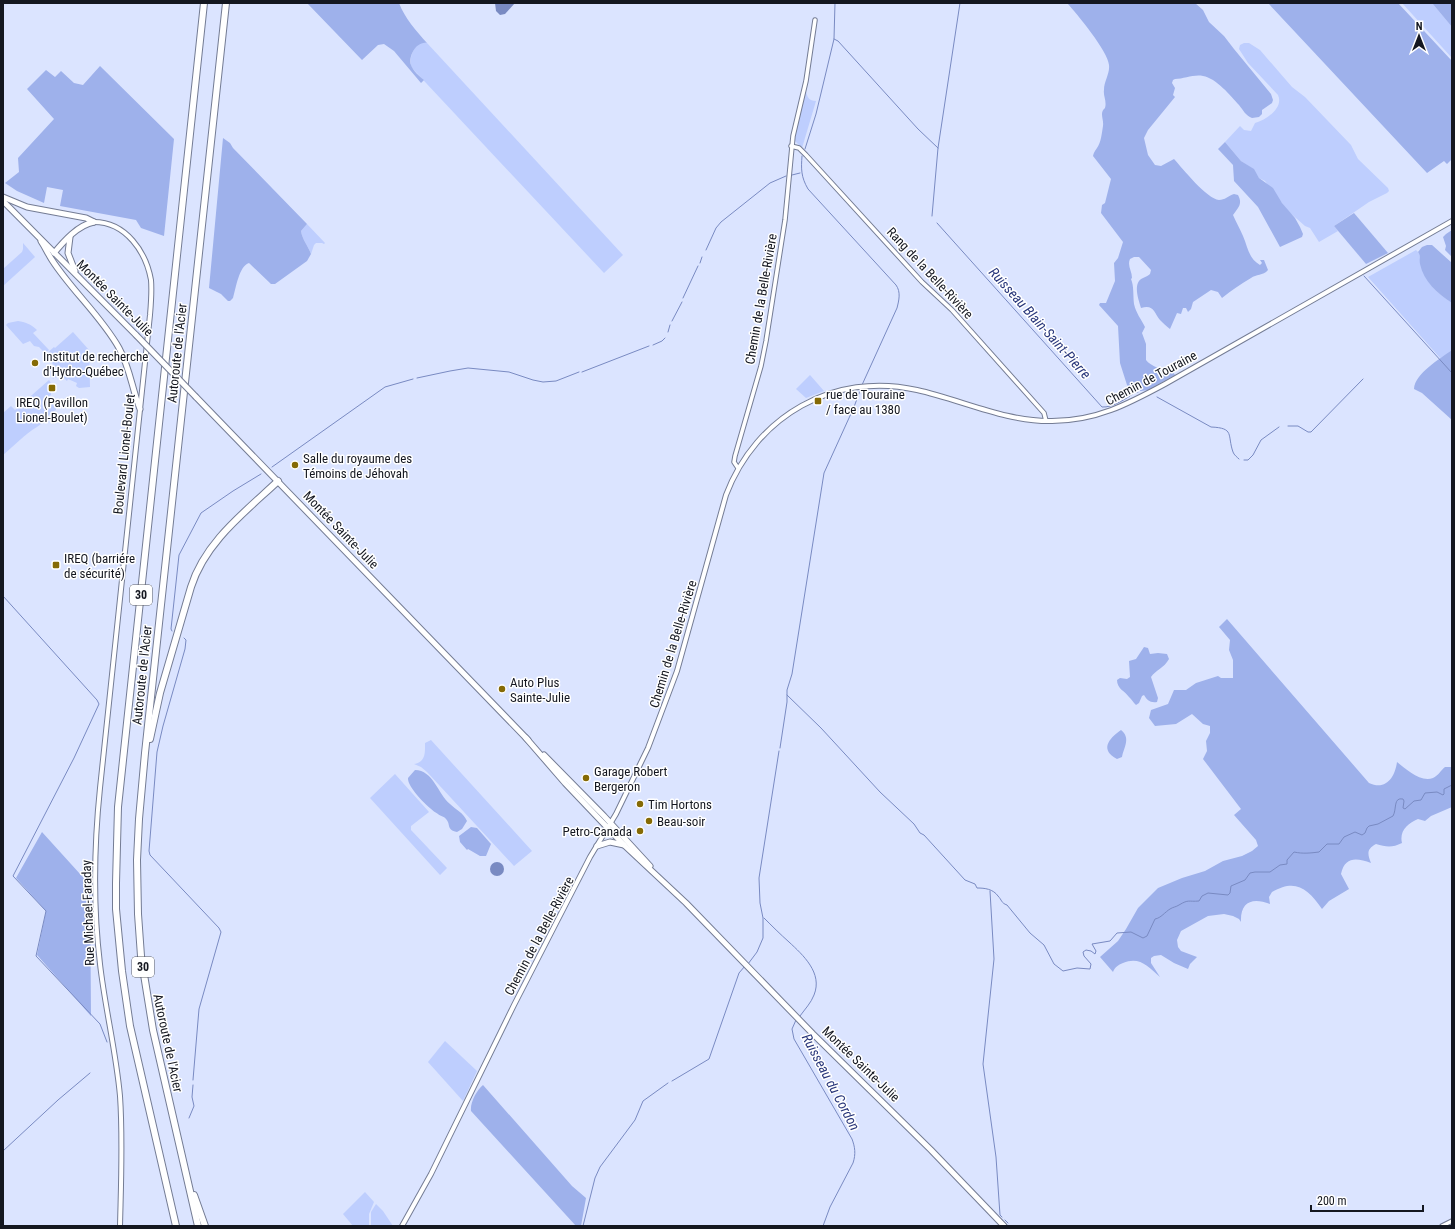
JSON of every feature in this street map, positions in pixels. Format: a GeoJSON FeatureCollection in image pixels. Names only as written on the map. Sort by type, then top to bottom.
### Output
{"type":"FeatureCollection","features":[{"type":"Feature","properties":{"kind":"highway","name":"Autoroute de l'Acier"},"geometry":{"type":"LineString","coordinates":[[176,1226],[135,1046],[124,987],[116,909],[116,858],[119,799],[204,3]]}},
{"type":"Feature","properties":{"kind":"highway","name":"Autoroute de l'Acier"},"geometry":{"type":"LineString","coordinates":[[198,1226],[152,1023],[141,956],[137,866],[138,826],[144,767],[226,3]]}},
{"type":"Feature","properties":{"kind":"highway"},"geometry":{"type":"LineString","coordinates":[[144,767],[160,693],[197,571],[207,553],[222,534],[278,481]]}},
{"type":"Feature","properties":{"kind":"highway"},"geometry":{"type":"LineString","coordinates":[[184,1165],[205,1226]]}},
{"type":"Feature","properties":{"kind":"main road"},"geometry":{"type":"LineString","coordinates":[[3,197],[27,207],[86,218],[94,222]]}},
{"type":"Feature","properties":{"kind":"main road"},"geometry":{"type":"LineString","coordinates":[[3,201],[54,253],[82,226],[94,222]]}},
{"type":"Feature","properties":{"kind":"main road"},"geometry":{"type":"LineString","coordinates":[[70,237],[68,253],[76,273]]}},
{"type":"Feature","properties":{"kind":"main road"},"geometry":{"type":"LineString","coordinates":[[41,241],[52,260],[116,343],[128,368],[140,409]]}},
{"type":"Feature","properties":{"kind":"main road","name":"Montée Sainte-Julie"},"geometry":{"type":"LineString","coordinates":[[54,253],[76,273],[136,334],[666,885]]}},
{"type":"Feature","properties":{"kind":"main road","name":"Montée Sainte-Julie"},"geometry":{"type":"LineString","coordinates":[[609,825],[624,845],[686,903],[795,1015],[897,1115],[1004,1226]]}},
{"type":"Feature","properties":{"kind":"main road"},"geometry":{"type":"LineString","coordinates":[[597,846],[612,842],[624,845]]}},
{"type":"Feature","properties":{"kind":"street","name":"Chemin de la Belle-Rivière"},"geometry":{"type":"LineString","coordinates":[[402,1226],[434,1169],[508,1016],[597,846],[626,795],[648,748],[669,694],[691,624],[724,500],[738,468],[734,462],[735,456],[764,355],[785,220],[791,146],[807,78],[815,20]]}},
{"type":"Feature","properties":{"kind":"street","name":"Rang de la Belle-Rivière"},"geometry":{"type":"LineString","coordinates":[[791,146],[799,148],[806,155],[922,282],[952,310],[1044,413],[1046,421]]}},
{"type":"Feature","properties":{"kind":"street","name":"Chemin de Touraine"},"geometry":{"type":"LineString","coordinates":[[738,468],[761,437],[791,412],[822,396],[858,387],[888,386],[916,389],[1017,418],[1046,421],[1092,417],[1108,412],[1130,403],[1452,221]]}},
{"type":"Feature","properties":{"kind":"street","name":"Boulevard Lionel-Boulet"},"geometry":{"type":"LineString","coordinates":[[94,222],[113,226],[129,236],[140,251],[149,274],[151,302],[120,599]]}},
{"type":"Feature","properties":{"kind":"street","name":"Rue Michael-Faraday"},"geometry":{"type":"LineString","coordinates":[[120,599],[99,792],[96,870],[97,935],[100,966],[115,1054],[120,1103],[122,1147],[120,1226]]}},
{"type":"Feature","properties":{"kind":"street"},"geometry":{"type":"LineString","coordinates":[[1442,1226],[1452,1221]]}},
{"type":"Feature","properties":{"kind":"shaded area"},"geometry":{"type":"Polygon","coordinates":[[[307,3],[399,3],[407,19],[427,43],[419,44],[416,47],[410,62],[413,69],[424,80],[421,83],[394,51],[384,44],[378,45],[362,60],[307,3]]]}},
{"type":"Feature","properties":{"kind":"shaded area"},"geometry":{"type":"Polygon","coordinates":[[[495,3],[515,3],[505,14],[500,15],[496,11],[495,3]]]}},
{"type":"Feature","properties":{"kind":"shaded area"},"geometry":{"type":"Polygon","coordinates":[[[1067,3],[1195,3],[1203,10],[1209,22],[1224,36],[1271,94],[1273,100],[1272,103],[1262,110],[1262,114],[1259,117],[1252,118],[1246,114],[1223,88],[1208,77],[1196,76],[1175,79],[1172,83],[1175,88],[1173,95],[1175,97],[1148,130],[1144,138],[1148,155],[1155,165],[1161,166],[1174,159],[1195,183],[1208,195],[1221,200],[1234,194],[1238,195],[1240,203],[1233,215],[1251,256],[1260,265],[1262,263],[1260,260],[1264,260],[1268,270],[1236,287],[1222,298],[1218,292],[1211,290],[1193,302],[1191,309],[1188,312],[1186,308],[1183,308],[1181,314],[1177,313],[1170,329],[1160,320],[1151,308],[1141,308],[1137,294],[1137,287],[1140,280],[1150,274],[1151,270],[1139,257],[1130,259],[1129,264],[1132,275],[1131,279],[1134,304],[1145,327],[1142,333],[1146,344],[1146,360],[1158,368],[1173,372],[1175,375],[1148,390],[1141,391],[1130,389],[1127,385],[1120,363],[1118,326],[1099,305],[1100,303],[1106,303],[1115,281],[1114,263],[1118,258],[1123,242],[1101,213],[1102,205],[1105,203],[1111,179],[1093,156],[1102,134],[1102,112],[1105,108],[1104,87],[1109,71],[1109,65],[1098,42],[1067,3]]]}},
{"type":"Feature","properties":{"kind":"shaded area"},"geometry":{"type":"Polygon","coordinates":[[[1268,3],[1398,3],[1452,61],[1452,159],[1447,164],[1444,161],[1427,173],[1268,3]]]}},
{"type":"Feature","properties":{"kind":"shaded area"},"geometry":{"type":"Polygon","coordinates":[[[1402,3],[1432,3],[1452,27],[1452,58],[1402,3]]]}},
{"type":"Feature","properties":{"kind":"shaded area"},"geometry":{"type":"Polygon","coordinates":[[[1432,3],[1452,3],[1452,27],[1432,3]]]}},
{"type":"Feature","properties":{"kind":"shaded area"},"geometry":{"type":"Polygon","coordinates":[[[419,43],[427,43],[623,255],[604,273],[412,68],[412,53],[419,43]]]}},
{"type":"Feature","properties":{"kind":"shaded area"},"geometry":{"type":"Polygon","coordinates":[[[1249,43],[1260,50],[1292,87],[1305,97],[1351,145],[1358,159],[1388,188],[1389,191],[1387,193],[1369,202],[1334,226],[1338,231],[1319,242],[1310,228],[1305,226],[1288,211],[1265,181],[1259,178],[1253,169],[1241,161],[1225,142],[1240,126],[1244,130],[1251,131],[1255,123],[1273,113],[1279,100],[1278,95],[1248,63],[1239,49],[1240,45],[1249,43]]]}},
{"type":"Feature","properties":{"kind":"shaded area"},"geometry":{"type":"Polygon","coordinates":[[[100,66],[174,139],[164,236],[141,228],[136,220],[60,206],[63,190],[47,187],[44,203],[17,191],[5,183],[19,172],[18,158],[54,119],[27,89],[46,70],[55,77],[61,71],[74,83],[83,85],[100,66]]]}},
{"type":"Feature","properties":{"kind":"shaded area"},"geometry":{"type":"Polygon","coordinates":[[[806,91],[809,98],[816,101],[802,148],[794,140],[806,91]]]}},
{"type":"Feature","properties":{"kind":"shaded area"},"geometry":{"type":"Polygon","coordinates":[[[223,138],[230,143],[233,148],[307,224],[301,231],[311,254],[307,261],[275,284],[271,284],[249,263],[240,273],[233,298],[230,301],[228,301],[221,294],[209,288],[223,138]]]}},
{"type":"Feature","properties":{"kind":"shaded area"},"geometry":{"type":"Polygon","coordinates":[[[1225,142],[1241,161],[1254,169],[1259,178],[1273,188],[1282,203],[1295,218],[1303,234],[1302,237],[1280,247],[1258,207],[1234,181],[1233,165],[1218,149],[1225,142]]]}},
{"type":"Feature","properties":{"kind":"shaded area"},"geometry":{"type":"Polygon","coordinates":[[[1354,213],[1388,253],[1366,264],[1334,226],[1354,213]]]}},
{"type":"Feature","properties":{"kind":"shaded area"},"geometry":{"type":"Polygon","coordinates":[[[307,224],[325,243],[316,243],[311,254],[301,231],[307,224]]]}},
{"type":"Feature","properties":{"kind":"shaded area"},"geometry":{"type":"Polygon","coordinates":[[[1452,230],[1452,257],[1445,250],[1446,246],[1443,237],[1452,230]]]}},
{"type":"Feature","properties":{"kind":"shaded area"},"geometry":{"type":"Polygon","coordinates":[[[23,243],[35,257],[3,286],[3,269],[22,252],[23,243]]]}},
{"type":"Feature","properties":{"kind":"shaded area"},"geometry":{"type":"Polygon","coordinates":[[[1432,245],[1452,263],[1452,303],[1441,295],[1428,282],[1422,270],[1418,252],[1422,247],[1432,245]]]}},
{"type":"Feature","properties":{"kind":"shaded area"},"geometry":{"type":"Polygon","coordinates":[[[1416,250],[1420,254],[1424,273],[1430,283],[1437,292],[1452,303],[1452,350],[1441,359],[1368,277],[1416,250]]]}},
{"type":"Feature","properties":{"kind":"shaded area"},"geometry":{"type":"Polygon","coordinates":[[[18,321],[28,324],[37,330],[33,333],[49,350],[45,353],[39,347],[34,346],[30,341],[23,344],[6,325],[8,323],[18,321]]]}},
{"type":"Feature","properties":{"kind":"shaded area"},"geometry":{"type":"Polygon","coordinates":[[[73,332],[89,350],[90,387],[79,388],[76,386],[77,383],[68,379],[67,381],[61,375],[53,379],[52,377],[59,371],[45,355],[73,332]]]}},
{"type":"Feature","properties":{"kind":"shaded area"},"geometry":{"type":"Polygon","coordinates":[[[1452,350],[1452,420],[1422,393],[1414,389],[1415,383],[1423,372],[1452,350]]]}},
{"type":"Feature","properties":{"kind":"shaded area"},"geometry":{"type":"Polygon","coordinates":[[[810,375],[824,391],[806,398],[796,389],[810,375]]]}},
{"type":"Feature","properties":{"kind":"shaded area"},"geometry":{"type":"Polygon","coordinates":[[[49,380],[52,385],[51,395],[49,396],[53,405],[56,407],[56,410],[3,455],[3,413],[11,406],[15,410],[49,380]]]}},
{"type":"Feature","properties":{"kind":"shaded area"},"geometry":{"type":"Polygon","coordinates":[[[1227,619],[1369,783],[1380,785],[1389,781],[1394,773],[1397,762],[1409,771],[1424,779],[1435,777],[1445,767],[1452,767],[1452,807],[1431,816],[1425,821],[1418,819],[1408,825],[1403,831],[1401,839],[1402,843],[1398,845],[1386,846],[1376,844],[1373,846],[1369,850],[1371,863],[1361,860],[1352,860],[1345,864],[1341,874],[1349,889],[1329,901],[1322,909],[1312,896],[1301,888],[1288,886],[1280,888],[1272,892],[1269,897],[1270,904],[1258,901],[1248,903],[1241,915],[1241,922],[1233,916],[1224,914],[1208,916],[1181,931],[1177,940],[1178,947],[1181,951],[1197,957],[1190,964],[1188,969],[1161,955],[1151,958],[1151,963],[1160,977],[1139,961],[1129,961],[1116,967],[1113,972],[1100,957],[1118,941],[1138,908],[1158,888],[1182,878],[1205,871],[1223,861],[1242,856],[1258,846],[1256,840],[1234,815],[1241,809],[1203,759],[1207,751],[1206,741],[1210,733],[1210,726],[1203,724],[1192,714],[1176,724],[1155,726],[1149,718],[1151,710],[1168,704],[1174,690],[1186,690],[1196,683],[1218,676],[1221,678],[1233,678],[1233,660],[1229,650],[1230,640],[1219,627],[1227,619]]]}},
{"type":"Feature","properties":{"kind":"shaded area"},"geometry":{"type":"Polygon","coordinates":[[[1144,647],[1148,648],[1150,654],[1167,654],[1169,659],[1165,665],[1151,677],[1158,698],[1157,702],[1149,701],[1144,695],[1136,705],[1120,688],[1117,680],[1120,678],[1127,679],[1130,677],[1129,661],[1136,659],[1144,647]]]}},
{"type":"Feature","properties":{"kind":"shaded area"},"geometry":{"type":"Polygon","coordinates":[[[1121,730],[1126,736],[1126,743],[1122,757],[1117,759],[1112,756],[1107,748],[1112,737],[1121,730]]]}},
{"type":"Feature","properties":{"kind":"shaded area"},"geometry":{"type":"Polygon","coordinates":[[[431,740],[532,851],[514,866],[427,772],[414,764],[423,759],[425,753],[425,743],[431,740]]]}},
{"type":"Feature","properties":{"kind":"shaded area"},"geometry":{"type":"Polygon","coordinates":[[[415,770],[421,771],[431,778],[446,800],[464,815],[467,821],[462,829],[457,832],[451,830],[445,818],[429,808],[419,798],[411,787],[408,778],[415,770]]]}},
{"type":"Feature","properties":{"kind":"shaded area"},"geometry":{"type":"Polygon","coordinates":[[[395,774],[429,812],[411,826],[411,830],[447,868],[440,875],[370,798],[395,774]]]}},
{"type":"Feature","properties":{"kind":"shaded area"},"geometry":{"type":"Polygon","coordinates":[[[471,827],[477,828],[491,844],[486,856],[480,856],[468,849],[467,850],[460,842],[459,836],[471,827]]]}},
{"type":"Feature","properties":{"kind":"shaded area"},"geometry":{"type":"Polygon","coordinates":[[[42,832],[90,885],[91,1016],[37,955],[46,911],[16,878],[42,832]]]}},
{"type":"Feature","properties":{"kind":"shaded area"},"geometry":{"type":"Polygon","coordinates":[[[494,862],[500,862],[504,866],[504,872],[500,876],[494,876],[490,872],[490,866],[494,862]]]}},
{"type":"Feature","properties":{"kind":"shaded area"},"geometry":{"type":"Polygon","coordinates":[[[445,1041],[477,1071],[463,1101],[428,1062],[445,1041]]]}},
{"type":"Feature","properties":{"kind":"shaded area"},"geometry":{"type":"Polygon","coordinates":[[[483,1085],[572,1186],[586,1198],[581,1226],[576,1226],[471,1111],[474,1096],[483,1085]]]}},
{"type":"Feature","properties":{"kind":"shaded area"},"geometry":{"type":"Polygon","coordinates":[[[365,1192],[374,1202],[369,1214],[369,1226],[353,1226],[343,1214],[365,1192]]]}},
{"type":"Feature","properties":{"kind":"shaded area"},"geometry":{"type":"Polygon","coordinates":[[[376,1204],[383,1211],[393,1226],[371,1226],[371,1212],[376,1204]]]}},
{"type":"Feature","properties":{"kind":"waterway"},"geometry":{"type":"LineString","coordinates":[[805,149],[816,114],[834,39],[835,3]]}},
{"type":"Feature","properties":{"kind":"waterway"},"geometry":{"type":"LineString","coordinates":[[932,216],[938,148],[960,3]]}},
{"type":"Feature","properties":{"kind":"waterway"},"geometry":{"type":"LineString","coordinates":[[834,39],[838,41],[918,129],[938,148]]}},
{"type":"Feature","properties":{"kind":"waterway"},"geometry":{"type":"LineString","coordinates":[[802,156],[802,173],[808,189],[899,290],[897,308],[862,385]]}},
{"type":"Feature","properties":{"kind":"waterway"},"geometry":{"type":"LineString","coordinates":[[792,175],[800,173]]}},
{"type":"Feature","properties":{"kind":"waterway"},"geometry":{"type":"LineString","coordinates":[[706,250],[716,228],[721,222],[770,183],[786,176]]}},
{"type":"Feature","properties":{"kind":"waterway","name":"Ruisseau Blain-Saint-Pierre"},"geometry":{"type":"LineString","coordinates":[[937,223],[1102,407],[1115,404],[1124,400],[1135,392],[1138,392]]}},
{"type":"Feature","properties":{"kind":"waterway"},"geometry":{"type":"LineString","coordinates":[[700,263],[702,257]]}},
{"type":"Feature","properties":{"kind":"waterway"},"geometry":{"type":"LineString","coordinates":[[683,298],[698,266]]}},
{"type":"Feature","properties":{"kind":"waterway"},"geometry":{"type":"LineString","coordinates":[[1364,276],[1452,373]]}},
{"type":"Feature","properties":{"kind":"waterway"},"geometry":{"type":"LineString","coordinates":[[672,321],[682,302]]}},
{"type":"Feature","properties":{"kind":"waterway"},"geometry":{"type":"LineString","coordinates":[[668,332],[670,325]]}},
{"type":"Feature","properties":{"kind":"waterway"},"geometry":{"type":"LineString","coordinates":[[653,345],[665,338]]}},
{"type":"Feature","properties":{"kind":"waterway"},"geometry":{"type":"LineString","coordinates":[[582,372],[649,346]]}},
{"type":"Feature","properties":{"kind":"waterway"},"geometry":{"type":"LineString","coordinates":[[417,378],[468,368],[509,372],[543,382],[556,381],[579,372]]}},
{"type":"Feature","properties":{"kind":"waterway"},"geometry":{"type":"LineString","coordinates":[[272,467],[385,387],[413,379]]}},
{"type":"Feature","properties":{"kind":"waterway","name":"Ruisseau Blain-Saint-Pierre"},"geometry":{"type":"LineString","coordinates":[[1288,426],[1298,426],[1308,432],[1311,432],[1363,379]]}},
{"type":"Feature","properties":{"kind":"waterway"},"geometry":{"type":"LineString","coordinates":[[780,748],[787,702],[787,690],[792,674],[824,473],[861,388]]}},
{"type":"Feature","properties":{"kind":"waterway","name":"Ruisseau Blain-Saint-Pierre"},"geometry":{"type":"LineString","coordinates":[[1157,397],[1211,427],[1224,429],[1227,431],[1233,453],[1239,459]]}},
{"type":"Feature","properties":{"kind":"waterway","name":"Ruisseau Blain-Saint-Pierre"},"geometry":{"type":"LineString","coordinates":[[1244,460],[1248,460],[1253,455],[1261,440],[1279,427]]}},
{"type":"Feature","properties":{"kind":"waterway"},"geometry":{"type":"LineString","coordinates":[[172,631],[179,555],[201,513],[261,474]]}},
{"type":"Feature","properties":{"kind":"waterway"},"geometry":{"type":"LineString","coordinates":[[3,596],[99,704],[74,758],[13,876],[46,911],[36,956],[100,1024],[107,1042]]}},
{"type":"Feature","properties":{"kind":"waterway"},"geometry":{"type":"LineString","coordinates":[[184,638],[186,640],[185,649],[157,752],[149,851],[150,855],[219,928],[221,932],[199,1009],[193,1080]]}},
{"type":"Feature","properties":{"kind":"waterway"},"geometry":{"type":"LineString","coordinates":[[787,695],[821,728],[880,792],[914,824],[920,833],[924,835],[965,880],[975,884],[977,888],[989,889],[994,892],[1030,933],[1044,945],[1054,964],[1063,971],[1077,968],[1090,969],[1091,964],[1084,956],[1083,952],[1086,950],[1095,954],[1096,951],[1092,944],[1110,941],[1117,933],[1131,932],[1143,938],[1147,936],[1155,919],[1171,908],[1187,901],[1199,901],[1202,896],[1208,893],[1228,895],[1230,893],[1231,886],[1245,880],[1250,873],[1270,872],[1280,865],[1287,864],[1287,860],[1294,852],[1319,852],[1327,844],[1339,844],[1344,837],[1355,832],[1362,835],[1369,826],[1378,824],[1393,816],[1396,802],[1400,799],[1403,799],[1403,808],[1405,809],[1414,801],[1421,800],[1425,793],[1437,792],[1443,795],[1444,789],[1452,785]]}},
{"type":"Feature","properties":{"kind":"waterway"},"geometry":{"type":"LineString","coordinates":[[748,964],[757,952],[763,938],[763,918],[760,903],[759,878],[779,751]]}},
{"type":"Feature","properties":{"kind":"waterway"},"geometry":{"type":"LineString","coordinates":[[990,891],[994,959],[983,1064],[996,1157],[1000,1215],[1002,1217]]}},
{"type":"Feature","properties":{"kind":"waterway","name":"Ruisseau du Cordon"},"geometry":{"type":"LineString","coordinates":[[764,918],[800,953],[814,972],[816,979],[814,995],[800,1016]]}},
{"type":"Feature","properties":{"kind":"waterway"},"geometry":{"type":"LineString","coordinates":[[672,1081],[709,1059],[739,973],[745,966]]}},
{"type":"Feature","properties":{"kind":"waterway","name":"Ruisseau du Cordon"},"geometry":{"type":"LineString","coordinates":[[796,1020],[792,1029],[794,1039],[852,1139],[854,1148],[855,1157],[853,1163],[830,1207],[823,1226]]}},
{"type":"Feature","properties":{"kind":"waterway"},"geometry":{"type":"LineString","coordinates":[[3,1151],[58,1100],[90,1073]]}},
{"type":"Feature","properties":{"kind":"waterway"},"geometry":{"type":"LineString","coordinates":[[583,1226],[595,1178],[600,1167],[635,1120],[643,1101],[668,1083]]}},
{"type":"Feature","properties":{"kind":"waterway"},"geometry":{"type":"LineString","coordinates":[[189,1118],[194,1106],[192,1097],[193,1085]]}},
{"type":"Feature","properties":{"kind":"waterway"},"geometry":{"type":"LineString","coordinates":[[1005,1220],[1008,1223]]}},
{"type":"Feature","properties":{"kind":"place","name":"Institut de recherche d'Hydro-Québec"},"geometry":{"type":"Point","coordinates":[35,363]}},
{"type":"Feature","properties":{"kind":"place","name":"IREQ (Pavillon Lionel-Boulet)"},"geometry":{"type":"Point","coordinates":[52,388]}},
{"type":"Feature","properties":{"kind":"place","name":"rue de Touraine / face au 1380"},"geometry":{"type":"Point","coordinates":[818,401]}},
{"type":"Feature","properties":{"kind":"place","name":"Salle du royaume des Témoins de Jéhovah"},"geometry":{"type":"Point","coordinates":[295,465]}},
{"type":"Feature","properties":{"kind":"place","name":"IREQ (barriére de sécurité)"},"geometry":{"type":"Point","coordinates":[56,565]}},
{"type":"Feature","properties":{"kind":"place","name":"Auto Plus Sainte-Julie"},"geometry":{"type":"Point","coordinates":[502,689]}},
{"type":"Feature","properties":{"kind":"place","name":"Garage Robert Bergeron"},"geometry":{"type":"Point","coordinates":[586,778]}},
{"type":"Feature","properties":{"kind":"place","name":"Tim Hortons"},"geometry":{"type":"Point","coordinates":[640,804]}},
{"type":"Feature","properties":{"kind":"place","name":"Beau-soir"},"geometry":{"type":"Point","coordinates":[649,821]}},
{"type":"Feature","properties":{"kind":"place","name":"Petro-Canada"},"geometry":{"type":"Point","coordinates":[640,831]}}]}
